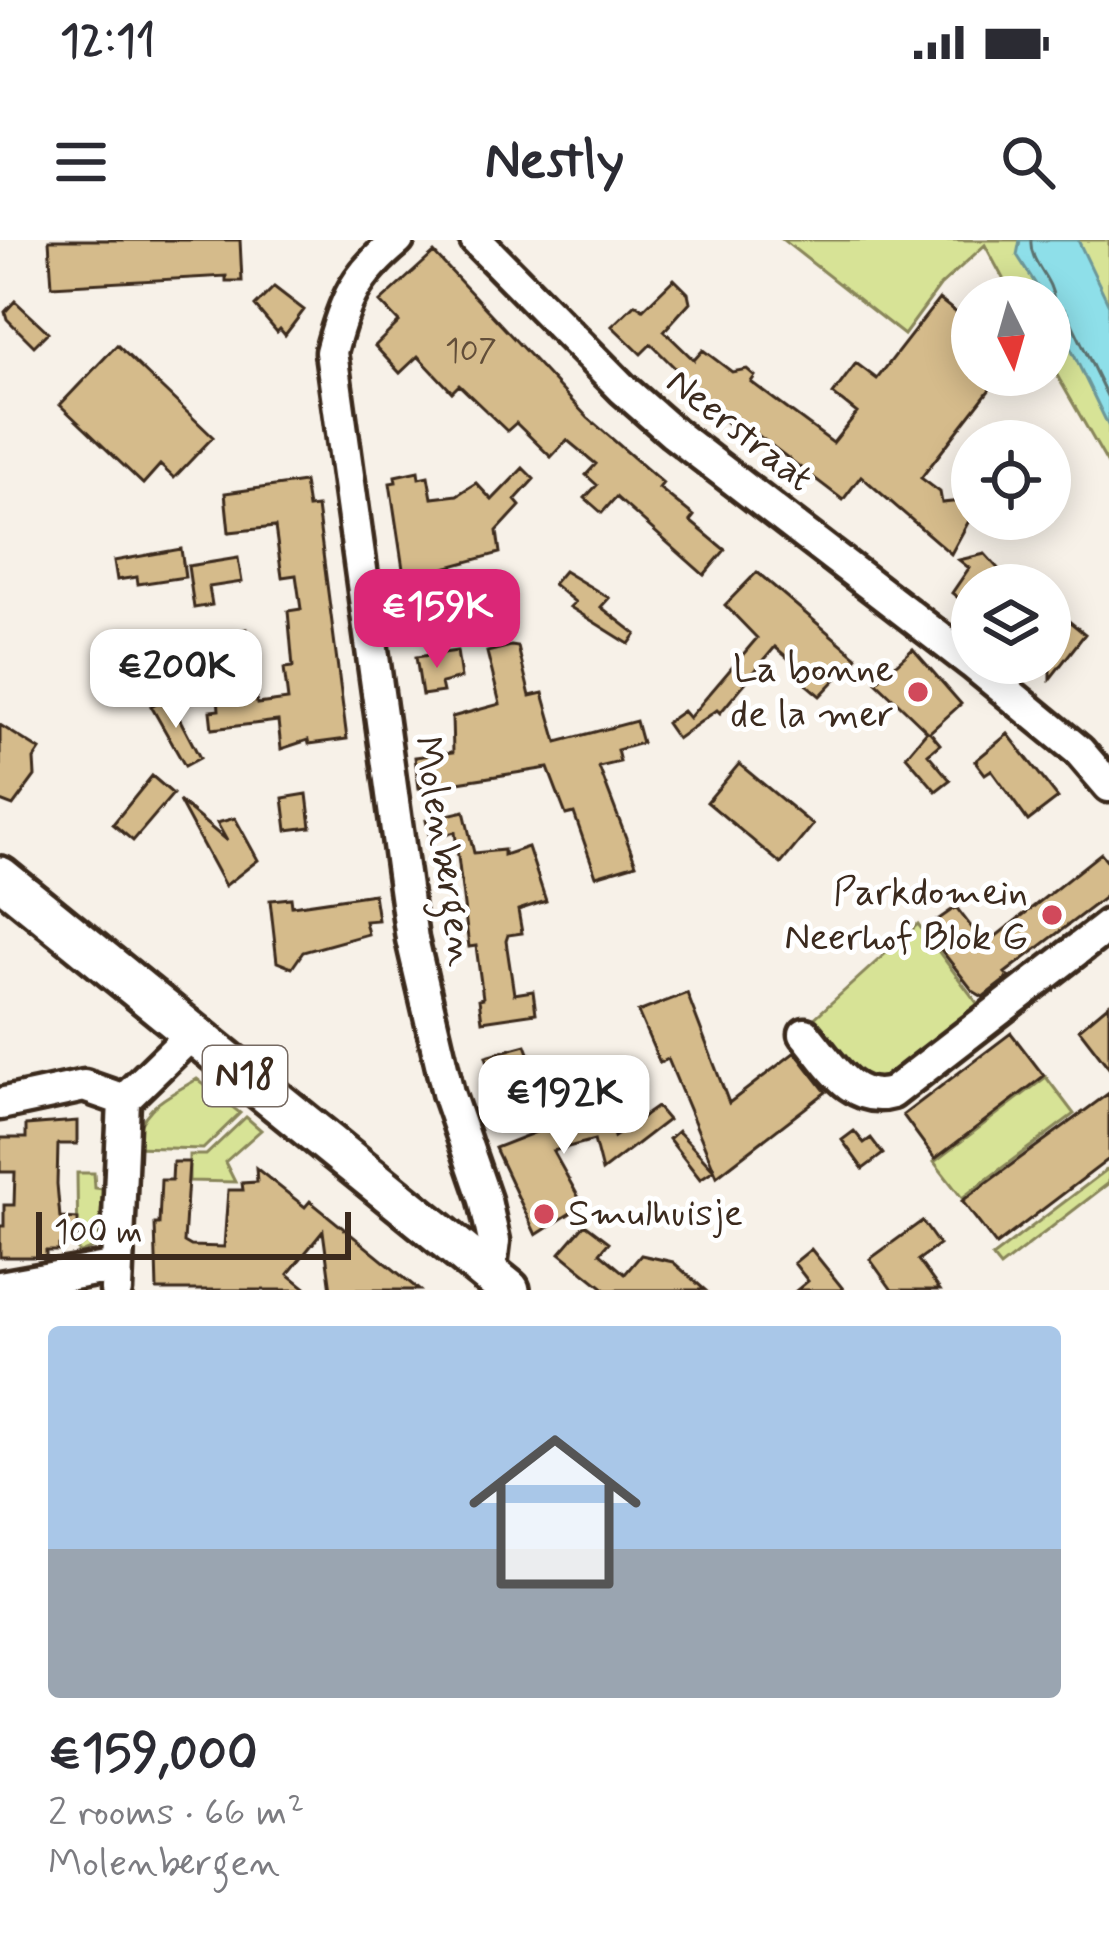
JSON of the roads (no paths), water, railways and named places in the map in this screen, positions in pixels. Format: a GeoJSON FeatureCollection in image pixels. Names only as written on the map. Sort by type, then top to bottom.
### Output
{"type":"FeatureCollection","features":[{"type":"Feature","properties":{"kind":"main road","name":"N18"},"geometry":{"type":"LineString","coordinates":[[0,877],[499,1282]]}},
{"type":"Feature","properties":{"kind":"street","name":"Molenbergen"},"geometry":{"type":"LineString","coordinates":[[398,240],[372,262],[346,296],[331,352],[412,939],[448,1093],[485,1200],[499,1282]]}},
{"type":"Feature","properties":{"kind":"street","name":"Neerstraat"},"geometry":{"type":"LineString","coordinates":[[476,240],[672,432],[951,647]]}},
{"type":"Feature","properties":{"kind":"street","name":"Neerstraat"},"geometry":{"type":"LineString","coordinates":[[998,684],[1079,751],[1109,786]]}},
{"type":"Feature","properties":{"kind":"street"},"geometry":{"type":"LineString","coordinates":[[805,1034],[853,1089],[867,1096],[892,1093],[1109,926]]}},
{"type":"Feature","properties":{"kind":"street"},"geometry":{"type":"LineString","coordinates":[[0,1288],[116,1278],[124,1100],[193,1033]]}},
{"type":"Feature","properties":{"kind":"street"},"geometry":{"type":"LineString","coordinates":[[0,1104],[85,1086],[124,1100]]}},
{"type":"Feature","properties":{"kind":"water"},"geometry":{"type":"Polygon","coordinates":[[[1020,240],[1078,240],[1109,305],[1109,427],[1071,349],[1071,276],[1030,276],[1017,255],[1020,240]]]}},
{"type":"Feature","properties":{"kind":"place","name":"La bonne de la mer"},"geometry":{"type":"Point","coordinates":[918,692]}},
{"type":"Feature","properties":{"kind":"place","name":"Parkdomein Neerhof Blok G"},"geometry":{"type":"Point","coordinates":[1052,915]}},
{"type":"Feature","properties":{"kind":"place","name":"Smulhuisje"},"geometry":{"type":"Point","coordinates":[544,1214]}}]}
